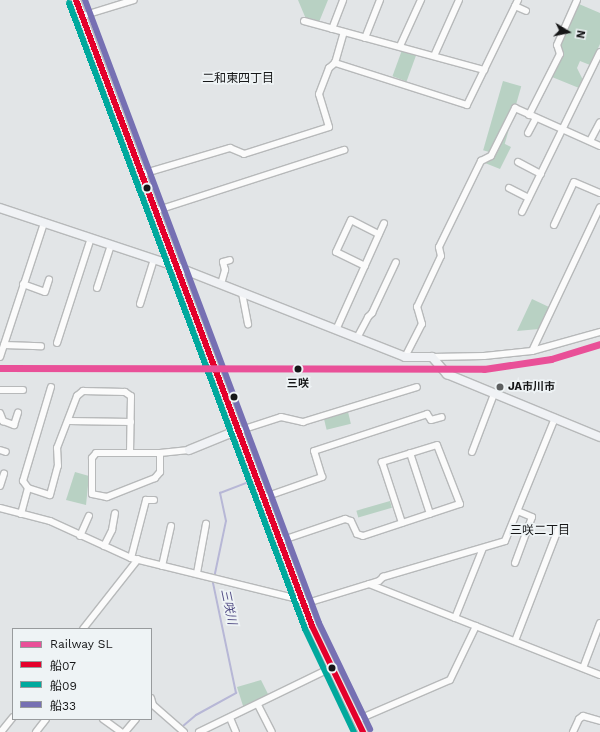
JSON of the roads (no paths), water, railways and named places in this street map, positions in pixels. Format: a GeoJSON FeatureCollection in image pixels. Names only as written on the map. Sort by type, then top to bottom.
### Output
{"type":"FeatureCollection","features":[{"type":"Feature","properties":{"kind":"main road"},"geometry":{"type":"LineString","coordinates":[[76,0],[262,498],[331,668],[363,732]]}},
{"type":"Feature","properties":{"kind":"main road"},"geometry":{"type":"LineString","coordinates":[[0,208],[176,267],[405,357],[432,357],[447,374],[600,436]]}},
{"type":"Feature","properties":{"kind":"main road"},"geometry":{"type":"LineString","coordinates":[[189,450],[238,431]]}},
{"type":"Feature","properties":{"kind":"street"},"geometry":{"type":"LineString","coordinates":[[82,16],[134,0]]}},
{"type":"Feature","properties":{"kind":"street"},"geometry":{"type":"LineString","coordinates":[[332,29],[342,0]]}},
{"type":"Feature","properties":{"kind":"street"},"geometry":{"type":"LineString","coordinates":[[365,38],[380,0]]}},
{"type":"Feature","properties":{"kind":"street"},"geometry":{"type":"LineString","coordinates":[[400,46],[421,0]]}},
{"type":"Feature","properties":{"kind":"street"},"geometry":{"type":"LineString","coordinates":[[434,56],[459,0]]}},
{"type":"Feature","properties":{"kind":"street"},"geometry":{"type":"LineString","coordinates":[[528,133],[533,116],[560,54],[557,45],[577,0]]}},
{"type":"Feature","properties":{"kind":"street"},"geometry":{"type":"LineString","coordinates":[[335,62],[467,105],[517,3],[526,11]]}},
{"type":"Feature","properties":{"kind":"street"},"geometry":{"type":"LineString","coordinates":[[304,21],[484,70]]}},
{"type":"Feature","properties":{"kind":"street"},"geometry":{"type":"LineString","coordinates":[[142,174],[230,148],[244,154],[329,127],[319,94],[329,68],[335,62],[344,32]]}},
{"type":"Feature","properties":{"kind":"street"},"geometry":{"type":"LineString","coordinates":[[522,212],[600,52]]}},
{"type":"Feature","properties":{"kind":"street"},"geometry":{"type":"LineString","coordinates":[[405,357],[422,324],[417,307],[441,256],[439,247],[481,161],[491,156],[515,108],[600,146]]}},
{"type":"Feature","properties":{"kind":"street"},"geometry":{"type":"LineString","coordinates":[[590,141],[600,122]]}},
{"type":"Feature","properties":{"kind":"street"},"geometry":{"type":"LineString","coordinates":[[155,210],[344,150]]}},
{"type":"Feature","properties":{"kind":"street"},"geometry":{"type":"LineString","coordinates":[[518,162],[541,174]]}},
{"type":"Feature","properties":{"kind":"street"},"geometry":{"type":"LineString","coordinates":[[554,225],[574,182],[600,193]]}},
{"type":"Feature","properties":{"kind":"street"},"geometry":{"type":"LineString","coordinates":[[509,188],[530,198]]}},
{"type":"Feature","properties":{"kind":"street"},"geometry":{"type":"LineString","coordinates":[[532,351],[600,207]]}},
{"type":"Feature","properties":{"kind":"street"},"geometry":{"type":"LineString","coordinates":[[365,266],[336,252],[351,220],[380,234]]}},
{"type":"Feature","properties":{"kind":"street"},"geometry":{"type":"LineString","coordinates":[[0,357],[44,223]]}},
{"type":"Feature","properties":{"kind":"street"},"geometry":{"type":"LineString","coordinates":[[336,330],[384,223]]}},
{"type":"Feature","properties":{"kind":"street"},"geometry":{"type":"LineString","coordinates":[[57,344],[91,238]]}},
{"type":"Feature","properties":{"kind":"street"},"geometry":{"type":"LineString","coordinates":[[97,288],[111,245]]}},
{"type":"Feature","properties":{"kind":"street"},"geometry":{"type":"LineString","coordinates":[[140,304],[154,259]]}},
{"type":"Feature","properties":{"kind":"street"},"geometry":{"type":"LineString","coordinates":[[221,284],[224,270],[223,262],[230,260]]}},
{"type":"Feature","properties":{"kind":"street"},"geometry":{"type":"LineString","coordinates":[[357,338],[368,317],[372,313],[396,262]]}},
{"type":"Feature","properties":{"kind":"street"},"geometry":{"type":"LineString","coordinates":[[23,284],[45,292],[49,280]]}},
{"type":"Feature","properties":{"kind":"street"},"geometry":{"type":"LineString","coordinates":[[242,292],[248,324]]}},
{"type":"Feature","properties":{"kind":"street"},"geometry":{"type":"LineString","coordinates":[[432,357],[484,356],[532,351],[600,332]]}},
{"type":"Feature","properties":{"kind":"street"},"geometry":{"type":"LineString","coordinates":[[4,345],[41,346]]}},
{"type":"Feature","properties":{"kind":"street"},"geometry":{"type":"LineString","coordinates":[[51,387],[23,481],[28,488],[50,495],[58,466],[58,448],[77,396],[83,391],[128,393],[131,396],[130,453]]}},
{"type":"Feature","properties":{"kind":"street"},"geometry":{"type":"LineString","coordinates":[[238,431],[281,417],[303,422],[417,387]]}},
{"type":"Feature","properties":{"kind":"street"},"geometry":{"type":"LineString","coordinates":[[0,390],[23,390]]}},
{"type":"Feature","properties":{"kind":"street"},"geometry":{"type":"LineString","coordinates":[[472,452],[494,394]]}},
{"type":"Feature","properties":{"kind":"street"},"geometry":{"type":"LineString","coordinates":[[0,412],[3,422],[14,425],[18,413]]}},
{"type":"Feature","properties":{"kind":"street"},"geometry":{"type":"LineString","coordinates":[[262,498],[322,477],[314,451],[427,414],[431,420],[442,417]]}},
{"type":"Feature","properties":{"kind":"street"},"geometry":{"type":"LineString","coordinates":[[0,508],[50,521],[131,558],[197,573],[303,602],[369,584],[383,577],[505,541],[555,418]]}},
{"type":"Feature","properties":{"kind":"street"},"geometry":{"type":"LineString","coordinates":[[69,421],[131,422]]}},
{"type":"Feature","properties":{"kind":"street"},"geometry":{"type":"LineString","coordinates":[[280,541],[345,520],[351,521],[357,534],[363,536],[460,504],[437,444],[382,462],[402,523]]}},
{"type":"Feature","properties":{"kind":"street"},"geometry":{"type":"LineString","coordinates":[[160,453],[160,472],[155,478],[106,497],[92,494],[93,454],[160,453],[189,450]]}},
{"type":"Feature","properties":{"kind":"street"},"geometry":{"type":"LineString","coordinates":[[410,453],[430,514]]}},
{"type":"Feature","properties":{"kind":"street"},"geometry":{"type":"LineString","coordinates":[[0,486],[4,474]]}},
{"type":"Feature","properties":{"kind":"street"},"geometry":{"type":"LineString","coordinates":[[21,514],[28,488]]}},
{"type":"Feature","properties":{"kind":"street"},"geometry":{"type":"LineString","coordinates":[[131,558],[146,500],[154,500]]}},
{"type":"Feature","properties":{"kind":"street"},"geometry":{"type":"LineString","coordinates":[[515,563],[532,517],[518,511]]}},
{"type":"Feature","properties":{"kind":"street"},"geometry":{"type":"LineString","coordinates":[[104,546],[112,530],[115,513]]}},
{"type":"Feature","properties":{"kind":"street"},"geometry":{"type":"LineString","coordinates":[[80,536],[89,516]]}},
{"type":"Feature","properties":{"kind":"street"},"geometry":{"type":"LineString","coordinates":[[197,573],[206,524]]}},
{"type":"Feature","properties":{"kind":"street"},"geometry":{"type":"LineString","coordinates":[[162,566],[171,526]]}},
{"type":"Feature","properties":{"kind":"street"},"geometry":{"type":"LineString","coordinates":[[515,641],[559,527]]}},
{"type":"Feature","properties":{"kind":"street"},"geometry":{"type":"LineString","coordinates":[[455,618],[483,548]]}},
{"type":"Feature","properties":{"kind":"street"},"geometry":{"type":"LineString","coordinates":[[84,628],[138,559]]}},
{"type":"Feature","properties":{"kind":"street"},"geometry":{"type":"LineString","coordinates":[[369,584],[600,675]]}},
{"type":"Feature","properties":{"kind":"street"},"geometry":{"type":"LineString","coordinates":[[583,668],[600,623]]}},
{"type":"Feature","properties":{"kind":"street"},"geometry":{"type":"LineString","coordinates":[[357,720],[450,680],[476,626]]}},
{"type":"Feature","properties":{"kind":"street"},"geometry":{"type":"LineString","coordinates":[[199,732],[258,705],[331,668]]}},
{"type":"Feature","properties":{"kind":"street"},"geometry":{"type":"LineString","coordinates":[[152,702],[153,705],[184,732]]}},
{"type":"Feature","properties":{"kind":"street"},"geometry":{"type":"LineString","coordinates":[[258,705],[272,732]]}},
{"type":"Feature","properties":{"kind":"street"},"geometry":{"type":"LineString","coordinates":[[573,732],[579,719],[583,716],[600,721]]}},
{"type":"Feature","properties":{"kind":"street"},"geometry":{"type":"LineString","coordinates":[[1,732],[12,718]]}},
{"type":"Feature","properties":{"kind":"street"},"geometry":{"type":"LineString","coordinates":[[230,718],[236,732]]}},
{"type":"Feature","properties":{"kind":"street"},"geometry":{"type":"LineString","coordinates":[[36,732],[45,720]]}},
{"type":"Feature","properties":{"kind":"street"},"geometry":{"type":"LineString","coordinates":[[104,720],[121,732]]}},
{"type":"Feature","properties":{"kind":"street"},"geometry":{"type":"LineString","coordinates":[[125,732],[135,720]]}},
{"type":"Feature","properties":{"kind":"waterway","name":"三咲川"},"geometry":{"type":"LineString","coordinates":[[183,726],[196,715],[236,693],[213,583],[226,521],[220,493],[249,482]]}},
{"type":"Feature","properties":{"kind":"rail line","name":"SL"},"geometry":{"type":"LineString","coordinates":[[0,368],[484,369],[551,359],[600,344]]}},
{"type":"Feature","properties":{"kind":"place","name":"三咲"},"geometry":{"type":"Point","coordinates":[298,369]}},
{"type":"Feature","properties":{"kind":"place","name":"JA市川市"},"geometry":{"type":"Point","coordinates":[500,387]}},
{"type":"Feature","properties":{"kind":"district","name":"二和東四丁目"},"geometry":{"type":"Point","coordinates":[238,79]}},
{"type":"Feature","properties":{"kind":"district","name":"三咲二丁目"},"geometry":{"type":"Point","coordinates":[540,531]}}]}
